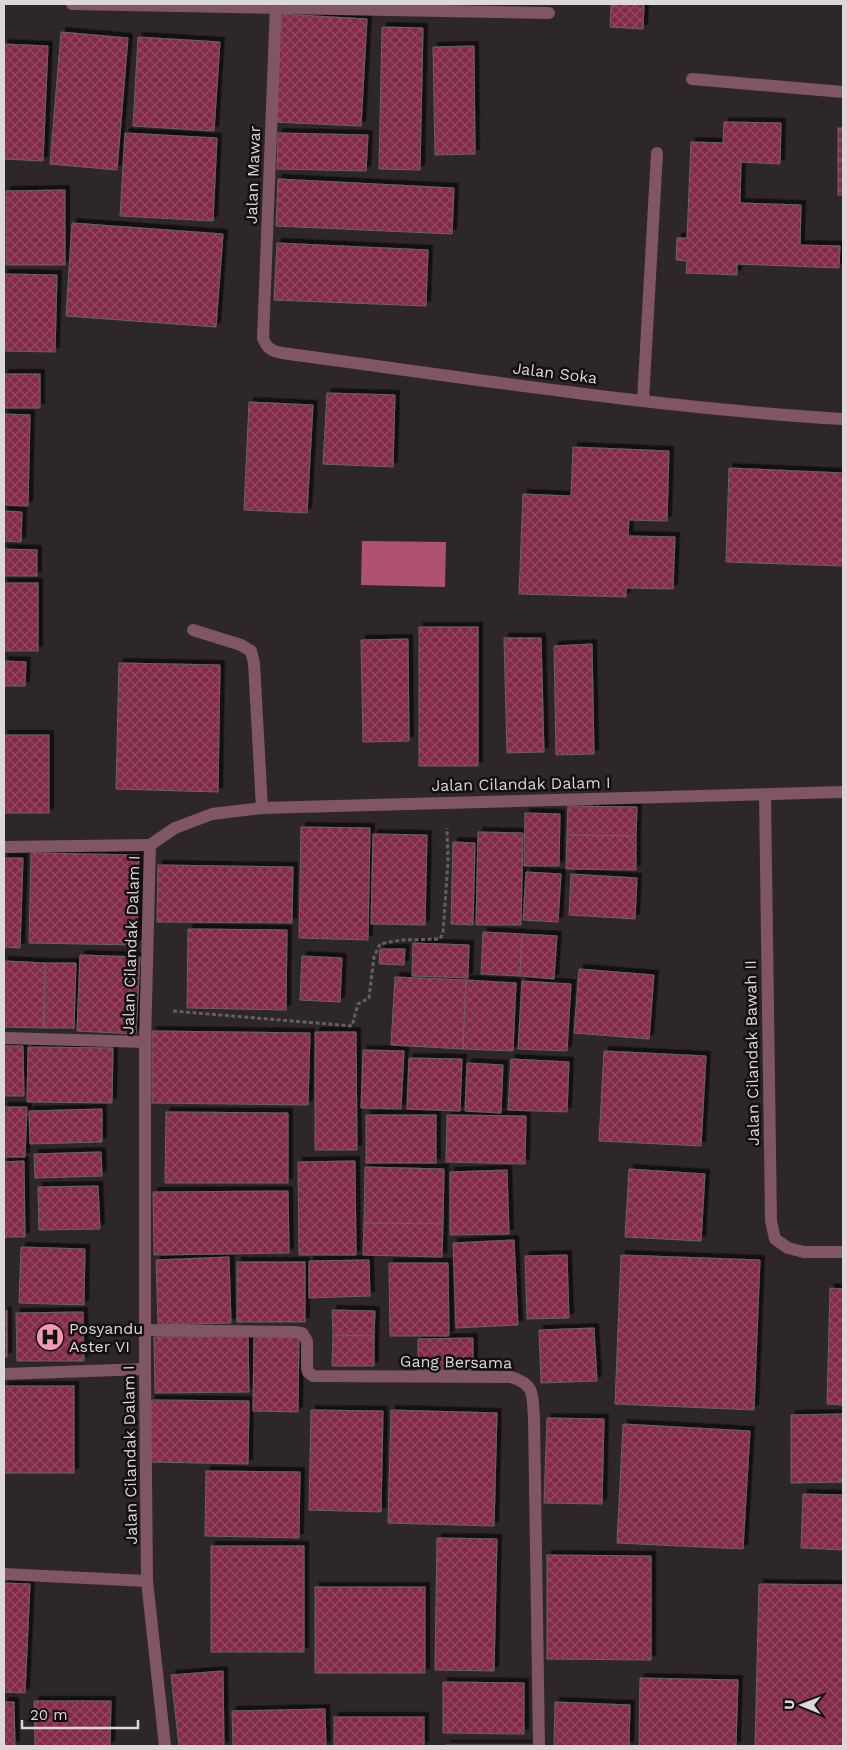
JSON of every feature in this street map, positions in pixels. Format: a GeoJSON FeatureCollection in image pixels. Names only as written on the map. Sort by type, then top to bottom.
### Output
{"type":"FeatureCollection","features":[{"type":"Feature","properties":{"kind":"street"},"geometry":{"type":"LineString","coordinates":[[72,4],[276,5],[549,13]]}},
{"type":"Feature","properties":{"kind":"street","name":"Jalan Mawar"},"geometry":{"type":"LineString","coordinates":[[266,347],[263,338],[276,5]]}},
{"type":"Feature","properties":{"kind":"street"},"geometry":{"type":"LineString","coordinates":[[692,79],[843,92]]}},
{"type":"Feature","properties":{"kind":"street"},"geometry":{"type":"LineString","coordinates":[[643,401],[656,153]]}},
{"type":"Feature","properties":{"kind":"street","name":"Jalan Soka"},"geometry":{"type":"LineString","coordinates":[[266,347],[282,353],[643,401],[778,415],[843,419]]}},
{"type":"Feature","properties":{"kind":"street"},"geometry":{"type":"LineString","coordinates":[[194,630],[241,645],[251,651],[254,663],[262,808]]}},
{"type":"Feature","properties":{"kind":"street","name":"Jalan Cilandak Dalam I"},"geometry":{"type":"LineString","coordinates":[[165,1746],[147,1581],[145,1008],[150,845],[175,828],[212,814],[262,808],[843,792]]}},
{"type":"Feature","properties":{"kind":"street","name":"Jalan Cilandak Bawah II"},"geometry":{"type":"LineString","coordinates":[[765,795],[771,1221],[776,1239],[788,1248],[804,1252],[843,1252]]}},
{"type":"Feature","properties":{"kind":"street"},"geometry":{"type":"LineString","coordinates":[[4,847],[150,845]]}},
{"type":"Feature","properties":{"kind":"street"},"geometry":{"type":"LineString","coordinates":[[4,1038],[145,1042]]}},
{"type":"Feature","properties":{"kind":"street","name":"Gang Bersama"},"geometry":{"type":"LineString","coordinates":[[145,1330],[302,1333],[307,1341],[308,1372],[313,1376],[511,1377],[524,1381],[530,1389],[534,1418],[539,1746]]}},
{"type":"Feature","properties":{"kind":"street"},"geometry":{"type":"LineString","coordinates":[[4,1374],[145,1369]]}},
{"type":"Feature","properties":{"kind":"street"},"geometry":{"type":"LineString","coordinates":[[4,1574],[147,1581]]}},
{"type":"Feature","properties":{"kind":"path"},"geometry":{"type":"LineString","coordinates":[[145,1008],[352,1026],[358,1004],[369,998],[374,957],[380,944],[401,940],[440,939],[444,933],[448,861],[447,802]]}},
{"type":"Feature","properties":{"kind":"shaded area"},"geometry":{"type":"Polygon","coordinates":[[[362,541],[446,542],[445,587],[361,585],[362,541]]]}},
{"type":"Feature","properties":{"kind":"building"},"geometry":{"type":"Polygon","coordinates":[[[611,4],[644,4],[643,29],[610,27],[611,4]]]}},
{"type":"Feature","properties":{"kind":"building"},"geometry":{"type":"Polygon","coordinates":[[[279,14],[367,19],[361,126],[273,122],[279,14]]]}},
{"type":"Feature","properties":{"kind":"building"},"geometry":{"type":"Polygon","coordinates":[[[382,27],[423,28],[420,170],[379,169],[382,27]]]}},
{"type":"Feature","properties":{"kind":"building"},"geometry":{"type":"Polygon","coordinates":[[[61,32],[128,38],[117,170],[50,164],[61,32]]]}},
{"type":"Feature","properties":{"kind":"building"},"geometry":{"type":"Polygon","coordinates":[[[138,37],[220,42],[214,131],[133,126],[138,37]]]}},
{"type":"Feature","properties":{"kind":"building"},"geometry":{"type":"Polygon","coordinates":[[[4,44],[48,46],[43,161],[4,159],[4,44]]]}},
{"type":"Feature","properties":{"kind":"building"},"geometry":{"type":"Polygon","coordinates":[[[474,46],[475,154],[435,155],[433,47],[474,46]]]}},
{"type":"Feature","properties":{"kind":"building"},"geometry":{"type":"Polygon","coordinates":[[[724,122],[781,123],[780,164],[741,162],[740,203],[801,205],[800,245],[840,246],[839,268],[737,264],[737,275],[686,273],[687,261],[676,260],[677,238],[687,238],[691,142],[723,143],[724,122]]]}},
{"type":"Feature","properties":{"kind":"building"},"geometry":{"type":"Polygon","coordinates":[[[838,128],[843,128],[843,195],[838,195],[838,128]]]}},
{"type":"Feature","properties":{"kind":"building"},"geometry":{"type":"Polygon","coordinates":[[[125,133],[217,138],[213,221],[120,216],[125,133]]]}},
{"type":"Feature","properties":{"kind":"building"},"geometry":{"type":"Polygon","coordinates":[[[278,133],[368,135],[366,171],[277,169],[278,133]]]}},
{"type":"Feature","properties":{"kind":"building"},"geometry":{"type":"Polygon","coordinates":[[[278,179],[454,188],[452,234],[276,226],[278,179]]]}},
{"type":"Feature","properties":{"kind":"building"},"geometry":{"type":"Polygon","coordinates":[[[65,190],[65,265],[6,265],[6,191],[65,190]]]}},
{"type":"Feature","properties":{"kind":"building"},"geometry":{"type":"Polygon","coordinates":[[[72,223],[223,234],[216,327],[66,316],[72,223]]]}},
{"type":"Feature","properties":{"kind":"building"},"geometry":{"type":"Polygon","coordinates":[[[277,243],[428,250],[426,306],[274,300],[277,243]]]}},
{"type":"Feature","properties":{"kind":"building"},"geometry":{"type":"Polygon","coordinates":[[[4,274],[57,275],[55,352],[4,351],[4,274]]]}},
{"type":"Feature","properties":{"kind":"building"},"geometry":{"type":"Polygon","coordinates":[[[4,374],[40,374],[40,408],[4,408],[4,374]]]}},
{"type":"Feature","properties":{"kind":"building"},"geometry":{"type":"Polygon","coordinates":[[[327,393],[395,395],[393,467],[323,464],[327,393]]]}},
{"type":"Feature","properties":{"kind":"building"},"geometry":{"type":"Polygon","coordinates":[[[249,402],[313,405],[307,513],[244,510],[249,402]]]}},
{"type":"Feature","properties":{"kind":"building"},"geometry":{"type":"Polygon","coordinates":[[[4,414],[30,415],[28,506],[4,505],[4,414]]]}},
{"type":"Feature","properties":{"kind":"building"},"geometry":{"type":"Polygon","coordinates":[[[573,447],[669,451],[667,521],[629,520],[628,536],[675,537],[673,589],[626,588],[626,597],[519,594],[523,494],[571,496],[573,447]]]}},
{"type":"Feature","properties":{"kind":"building"},"geometry":{"type":"Polygon","coordinates":[[[729,468],[843,473],[843,566],[726,562],[729,468]]]}},
{"type":"Feature","properties":{"kind":"building"},"geometry":{"type":"Polygon","coordinates":[[[4,511],[22,512],[21,542],[4,541],[4,511]]]}},
{"type":"Feature","properties":{"kind":"building"},"geometry":{"type":"Polygon","coordinates":[[[4,549],[37,550],[37,576],[4,576],[4,549]]]}},
{"type":"Feature","properties":{"kind":"building"},"geometry":{"type":"Polygon","coordinates":[[[4,583],[38,583],[38,651],[4,651],[4,583]]]}},
{"type":"Feature","properties":{"kind":"building"},"geometry":{"type":"Polygon","coordinates":[[[419,627],[478,627],[478,766],[419,766],[419,627]]]}},
{"type":"Feature","properties":{"kind":"building"},"geometry":{"type":"Polygon","coordinates":[[[504,638],[541,638],[544,752],[507,753],[504,638]]]}},
{"type":"Feature","properties":{"kind":"building"},"geometry":{"type":"Polygon","coordinates":[[[408,639],[409,741],[363,742],[361,640],[408,639]]]}},
{"type":"Feature","properties":{"kind":"building"},"geometry":{"type":"Polygon","coordinates":[[[592,644],[594,754],[556,755],[554,646],[592,644]]]}},
{"type":"Feature","properties":{"kind":"building"},"geometry":{"type":"Polygon","coordinates":[[[4,661],[26,662],[25,686],[4,686],[4,661]]]}},
{"type":"Feature","properties":{"kind":"building"},"geometry":{"type":"Polygon","coordinates":[[[119,663],[220,665],[218,792],[116,789],[119,663]]]}},
{"type":"Feature","properties":{"kind":"building"},"geometry":{"type":"Polygon","coordinates":[[[4,735],[49,735],[49,813],[4,813],[4,735]]]}},
{"type":"Feature","properties":{"kind":"building"},"geometry":{"type":"Polygon","coordinates":[[[568,806],[637,807],[636,836],[567,835],[568,806]]]}},
{"type":"Feature","properties":{"kind":"building"},"geometry":{"type":"Polygon","coordinates":[[[525,813],[560,814],[559,866],[524,866],[525,813]]]}},
{"type":"Feature","properties":{"kind":"building"},"geometry":{"type":"Polygon","coordinates":[[[301,827],[370,828],[368,940],[299,938],[301,827]]]}},
{"type":"Feature","properties":{"kind":"building"},"geometry":{"type":"Polygon","coordinates":[[[478,832],[523,833],[521,925],[476,925],[478,832]]]}},
{"type":"Feature","properties":{"kind":"building"},"geometry":{"type":"Polygon","coordinates":[[[373,834],[427,835],[425,925],[371,924],[373,834]]]}},
{"type":"Feature","properties":{"kind":"building"},"geometry":{"type":"Polygon","coordinates":[[[567,835],[636,836],[636,870],[566,869],[567,835]]]}},
{"type":"Feature","properties":{"kind":"building"},"geometry":{"type":"Polygon","coordinates":[[[453,842],[475,843],[473,925],[451,924],[453,842]]]}},
{"type":"Feature","properties":{"kind":"building"},"geometry":{"type":"Polygon","coordinates":[[[31,853],[139,855],[137,945],[29,943],[31,853]]]}},
{"type":"Feature","properties":{"kind":"building"},"geometry":{"type":"Polygon","coordinates":[[[4,858],[23,858],[20,948],[4,947],[4,858]]]}},
{"type":"Feature","properties":{"kind":"building"},"geometry":{"type":"Polygon","coordinates":[[[158,865],[293,867],[292,923],[157,922],[158,865]]]}},
{"type":"Feature","properties":{"kind":"building"},"geometry":{"type":"Polygon","coordinates":[[[526,872],[561,874],[558,922],[523,920],[526,872]]]}},
{"type":"Feature","properties":{"kind":"building"},"geometry":{"type":"Polygon","coordinates":[[[571,874],[637,878],[635,919],[569,915],[571,874]]]}},
{"type":"Feature","properties":{"kind":"building"},"geometry":{"type":"Polygon","coordinates":[[[188,929],[287,930],[286,1010],[187,1008],[188,929]]]}},
{"type":"Feature","properties":{"kind":"building"},"geometry":{"type":"Polygon","coordinates":[[[483,932],[522,934],[520,976],[481,974],[483,932]]]}},
{"type":"Feature","properties":{"kind":"building"},"geometry":{"type":"Polygon","coordinates":[[[522,934],[557,936],[554,979],[520,976],[522,934]]]}},
{"type":"Feature","properties":{"kind":"building"},"geometry":{"type":"Polygon","coordinates":[[[413,943],[469,945],[468,978],[412,976],[413,943]]]}},
{"type":"Feature","properties":{"kind":"building"},"geometry":{"type":"Polygon","coordinates":[[[380,949],[405,949],[404,965],[379,964],[380,949]]]}},
{"type":"Feature","properties":{"kind":"building"},"geometry":{"type":"Polygon","coordinates":[[[80,955],[140,957],[136,1034],[77,1031],[80,955]]]}},
{"type":"Feature","properties":{"kind":"building"},"geometry":{"type":"Polygon","coordinates":[[[302,956],[342,958],[340,1002],[300,1000],[302,956]]]}},
{"type":"Feature","properties":{"kind":"building"},"geometry":{"type":"Polygon","coordinates":[[[4,961],[45,963],[44,1028],[4,1027],[4,961]]]}},
{"type":"Feature","properties":{"kind":"building"},"geometry":{"type":"Polygon","coordinates":[[[45,963],[76,963],[74,1028],[44,1028],[45,963]]]}},
{"type":"Feature","properties":{"kind":"building"},"geometry":{"type":"Polygon","coordinates":[[[579,969],[654,975],[649,1039],[574,1033],[579,969]]]}},
{"type":"Feature","properties":{"kind":"building"},"geometry":{"type":"Polygon","coordinates":[[[395,977],[466,980],[463,1049],[391,1045],[395,977]]]}},
{"type":"Feature","properties":{"kind":"building"},"geometry":{"type":"Polygon","coordinates":[[[466,980],[516,983],[513,1051],[463,1049],[466,980]]]}},
{"type":"Feature","properties":{"kind":"building"},"geometry":{"type":"Polygon","coordinates":[[[522,981],[571,984],[567,1051],[518,1049],[522,981]]]}},
{"type":"Feature","properties":{"kind":"building"},"geometry":{"type":"Polygon","coordinates":[[[152,1031],[310,1033],[308,1105],[152,1103],[152,1031]]]}},
{"type":"Feature","properties":{"kind":"building"},"geometry":{"type":"Polygon","coordinates":[[[315,1032],[356,1032],[357,1150],[315,1150],[315,1032]]]}},
{"type":"Feature","properties":{"kind":"building"},"geometry":{"type":"Polygon","coordinates":[[[4,1046],[23,1046],[24,1096],[4,1096],[4,1046]]]}},
{"type":"Feature","properties":{"kind":"building"},"geometry":{"type":"Polygon","coordinates":[[[28,1047],[113,1048],[112,1103],[27,1102],[28,1047]]]}},
{"type":"Feature","properties":{"kind":"building"},"geometry":{"type":"Polygon","coordinates":[[[363,1050],[404,1051],[401,1109],[361,1108],[363,1050]]]}},
{"type":"Feature","properties":{"kind":"building"},"geometry":{"type":"Polygon","coordinates":[[[604,1051],[706,1056],[701,1146],[599,1141],[604,1051]]]}},
{"type":"Feature","properties":{"kind":"building"},"geometry":{"type":"Polygon","coordinates":[[[409,1058],[462,1059],[460,1111],[407,1109],[409,1058]]]}},
{"type":"Feature","properties":{"kind":"building"},"geometry":{"type":"Polygon","coordinates":[[[511,1059],[569,1062],[567,1112],[508,1110],[511,1059]]]}},
{"type":"Feature","properties":{"kind":"building"},"geometry":{"type":"Polygon","coordinates":[[[467,1063],[503,1065],[501,1113],[465,1111],[467,1063]]]}},
{"type":"Feature","properties":{"kind":"building"},"geometry":{"type":"Polygon","coordinates":[[[4,1107],[27,1107],[25,1157],[4,1157],[4,1107]]]}},
{"type":"Feature","properties":{"kind":"building"},"geometry":{"type":"Polygon","coordinates":[[[102,1109],[102,1142],[30,1144],[29,1111],[102,1109]]]}},
{"type":"Feature","properties":{"kind":"building"},"geometry":{"type":"Polygon","coordinates":[[[166,1112],[288,1113],[288,1183],[165,1183],[166,1112]]]}},
{"type":"Feature","properties":{"kind":"building"},"geometry":{"type":"Polygon","coordinates":[[[366,1115],[436,1115],[436,1163],[366,1163],[366,1115]]]}},
{"type":"Feature","properties":{"kind":"building"},"geometry":{"type":"Polygon","coordinates":[[[447,1115],[526,1116],[525,1164],[446,1162],[447,1115]]]}},
{"type":"Feature","properties":{"kind":"building"},"geometry":{"type":"Polygon","coordinates":[[[101,1152],[102,1176],[35,1178],[34,1154],[101,1152]]]}},
{"type":"Feature","properties":{"kind":"building"},"geometry":{"type":"Polygon","coordinates":[[[24,1161],[25,1237],[4,1237],[4,1162],[24,1161]]]}},
{"type":"Feature","properties":{"kind":"building"},"geometry":{"type":"Polygon","coordinates":[[[355,1161],[356,1255],[299,1255],[298,1162],[355,1161]]]}},
{"type":"Feature","properties":{"kind":"building"},"geometry":{"type":"Polygon","coordinates":[[[365,1167],[444,1169],[443,1224],[364,1223],[365,1167]]]}},
{"type":"Feature","properties":{"kind":"building"},"geometry":{"type":"Polygon","coordinates":[[[629,1169],[705,1174],[701,1241],[625,1237],[629,1169]]]}},
{"type":"Feature","properties":{"kind":"building"},"geometry":{"type":"Polygon","coordinates":[[[507,1170],[509,1234],[450,1235],[450,1172],[507,1170]]]}},
{"type":"Feature","properties":{"kind":"building"},"geometry":{"type":"Polygon","coordinates":[[[98,1186],[100,1229],[39,1230],[38,1187],[98,1186]]]}},
{"type":"Feature","properties":{"kind":"building"},"geometry":{"type":"Polygon","coordinates":[[[288,1191],[289,1253],[154,1255],[153,1192],[288,1191]]]}},
{"type":"Feature","properties":{"kind":"building"},"geometry":{"type":"Polygon","coordinates":[[[364,1223],[443,1224],[442,1257],[363,1255],[364,1223]]]}},
{"type":"Feature","properties":{"kind":"building"},"geometry":{"type":"Polygon","coordinates":[[[514,1240],[518,1325],[456,1328],[453,1243],[514,1240]]]}},
{"type":"Feature","properties":{"kind":"building"},"geometry":{"type":"Polygon","coordinates":[[[21,1247],[85,1249],[84,1305],[19,1303],[21,1247]]]}},
{"type":"Feature","properties":{"kind":"building"},"geometry":{"type":"Polygon","coordinates":[[[567,1255],[569,1318],[527,1319],[525,1256],[567,1255]]]}},
{"type":"Feature","properties":{"kind":"building"},"geometry":{"type":"Polygon","coordinates":[[[621,1255],[760,1260],[754,1410],[615,1404],[621,1255]]]}},
{"type":"Feature","properties":{"kind":"building"},"geometry":{"type":"Polygon","coordinates":[[[229,1257],[231,1323],[158,1325],[156,1260],[229,1257]]]}},
{"type":"Feature","properties":{"kind":"building"},"geometry":{"type":"Polygon","coordinates":[[[369,1260],[370,1296],[309,1298],[309,1261],[369,1260]]]}},
{"type":"Feature","properties":{"kind":"building"},"geometry":{"type":"Polygon","coordinates":[[[237,1262],[305,1262],[305,1322],[237,1322],[237,1262]]]}},
{"type":"Feature","properties":{"kind":"building"},"geometry":{"type":"Polygon","coordinates":[[[389,1263],[448,1263],[449,1336],[390,1336],[389,1263]]]}},
{"type":"Feature","properties":{"kind":"building"},"geometry":{"type":"Polygon","coordinates":[[[830,1288],[843,1289],[843,1405],[827,1404],[830,1288]]]}},
{"type":"Feature","properties":{"kind":"building"},"geometry":{"type":"Polygon","coordinates":[[[332,1310],[375,1311],[374,1336],[333,1335],[332,1310]]]}},
{"type":"Feature","properties":{"kind":"building"},"geometry":{"type":"Polygon","coordinates":[[[4,1311],[7,1311],[7,1357],[4,1357],[4,1311]]]}},
{"type":"Feature","properties":{"kind":"building","name":"Posyandu Aster VI"},"geometry":{"type":"Polygon","coordinates":[[[83,1312],[84,1361],[17,1361],[16,1313],[83,1312]]]}},
{"type":"Feature","properties":{"kind":"building"},"geometry":{"type":"Polygon","coordinates":[[[594,1328],[597,1381],[541,1383],[539,1330],[594,1328]]]}},
{"type":"Feature","properties":{"kind":"building"},"geometry":{"type":"Polygon","coordinates":[[[254,1334],[299,1334],[298,1412],[253,1411],[254,1334]]]}},
{"type":"Feature","properties":{"kind":"building"},"geometry":{"type":"Polygon","coordinates":[[[333,1335],[374,1336],[374,1366],[332,1366],[333,1335]]]}},
{"type":"Feature","properties":{"kind":"building"},"geometry":{"type":"Polygon","coordinates":[[[248,1336],[249,1392],[155,1393],[154,1337],[248,1336]]]}},
{"type":"Feature","properties":{"kind":"building"},"geometry":{"type":"Polygon","coordinates":[[[473,1338],[473,1370],[418,1371],[418,1339],[473,1338]]]}},
{"type":"Feature","properties":{"kind":"building"},"geometry":{"type":"Polygon","coordinates":[[[4,1386],[74,1386],[74,1473],[4,1473],[4,1386]]]}},
{"type":"Feature","properties":{"kind":"building"},"geometry":{"type":"Polygon","coordinates":[[[151,1400],[249,1401],[248,1464],[150,1462],[151,1400]]]}},
{"type":"Feature","properties":{"kind":"building"},"geometry":{"type":"Polygon","coordinates":[[[311,1410],[383,1411],[381,1512],[309,1510],[311,1410]]]}},
{"type":"Feature","properties":{"kind":"building"},"geometry":{"type":"Polygon","coordinates":[[[391,1410],[497,1413],[494,1526],[388,1523],[391,1410]]]}},
{"type":"Feature","properties":{"kind":"building"},"geometry":{"type":"Polygon","coordinates":[[[843,1414],[843,1482],[791,1483],[791,1415],[843,1414]]]}},
{"type":"Feature","properties":{"kind":"building"},"geometry":{"type":"Polygon","coordinates":[[[547,1418],[604,1419],[602,1504],[544,1503],[547,1418]]]}},
{"type":"Feature","properties":{"kind":"building"},"geometry":{"type":"Polygon","coordinates":[[[623,1424],[750,1431],[743,1549],[617,1543],[623,1424]]]}},
{"type":"Feature","properties":{"kind":"building"},"geometry":{"type":"Polygon","coordinates":[[[206,1471],[300,1472],[299,1538],[205,1536],[206,1471]]]}},
{"type":"Feature","properties":{"kind":"building"},"geometry":{"type":"Polygon","coordinates":[[[803,1494],[843,1495],[843,1550],[801,1548],[803,1494]]]}},
{"type":"Feature","properties":{"kind":"building"},"geometry":{"type":"Polygon","coordinates":[[[437,1538],[497,1539],[494,1671],[435,1670],[437,1538]]]}},
{"type":"Feature","properties":{"kind":"building"},"geometry":{"type":"Polygon","coordinates":[[[211,1546],[304,1546],[304,1652],[211,1652],[211,1546]]]}},
{"type":"Feature","properties":{"kind":"building"},"geometry":{"type":"Polygon","coordinates":[[[547,1555],[651,1556],[651,1660],[547,1659],[547,1555]]]}},
{"type":"Feature","properties":{"kind":"building"},"geometry":{"type":"Polygon","coordinates":[[[4,1583],[30,1584],[25,1693],[4,1692],[4,1583]]]}},
{"type":"Feature","properties":{"kind":"building"},"geometry":{"type":"Polygon","coordinates":[[[759,1584],[843,1585],[843,1746],[755,1746],[759,1584]]]}},
{"type":"Feature","properties":{"kind":"building"},"geometry":{"type":"Polygon","coordinates":[[[315,1587],[425,1587],[425,1673],[315,1673],[315,1587]]]}},
{"type":"Feature","properties":{"kind":"building"},"geometry":{"type":"Polygon","coordinates":[[[223,1671],[224,1746],[179,1746],[171,1675],[223,1671]]]}},
{"type":"Feature","properties":{"kind":"building"},"geometry":{"type":"Polygon","coordinates":[[[640,1678],[738,1680],[736,1746],[639,1746],[640,1678]]]}},
{"type":"Feature","properties":{"kind":"building"},"geometry":{"type":"Polygon","coordinates":[[[443,1682],[524,1683],[524,1734],[443,1733],[443,1682]]]}},
{"type":"Feature","properties":{"kind":"building"},"geometry":{"type":"Polygon","coordinates":[[[34,1701],[111,1701],[110,1746],[35,1746],[34,1701]]]}},
{"type":"Feature","properties":{"kind":"building"},"geometry":{"type":"Polygon","coordinates":[[[4,1702],[14,1702],[15,1746],[4,1746],[4,1702]]]}},
{"type":"Feature","properties":{"kind":"building"},"geometry":{"type":"Polygon","coordinates":[[[555,1702],[630,1705],[629,1746],[554,1746],[555,1702]]]}},
{"type":"Feature","properties":{"kind":"building"},"geometry":{"type":"Polygon","coordinates":[[[325,1709],[326,1746],[233,1746],[232,1711],[325,1709]]]}},
{"type":"Feature","properties":{"kind":"building"},"geometry":{"type":"Polygon","coordinates":[[[334,1717],[424,1717],[424,1746],[334,1746],[334,1717]]]}},
{"type":"Feature","properties":{"kind":"building"},"geometry":{"type":"Polygon","coordinates":[[[532,1745],[532,1746],[446,1746],[532,1745]]]}},
{"type":"Feature","properties":{"kind":"place","name":"Posyandu Aster VI"},"geometry":{"type":"Point","coordinates":[50,1337]}}]}
